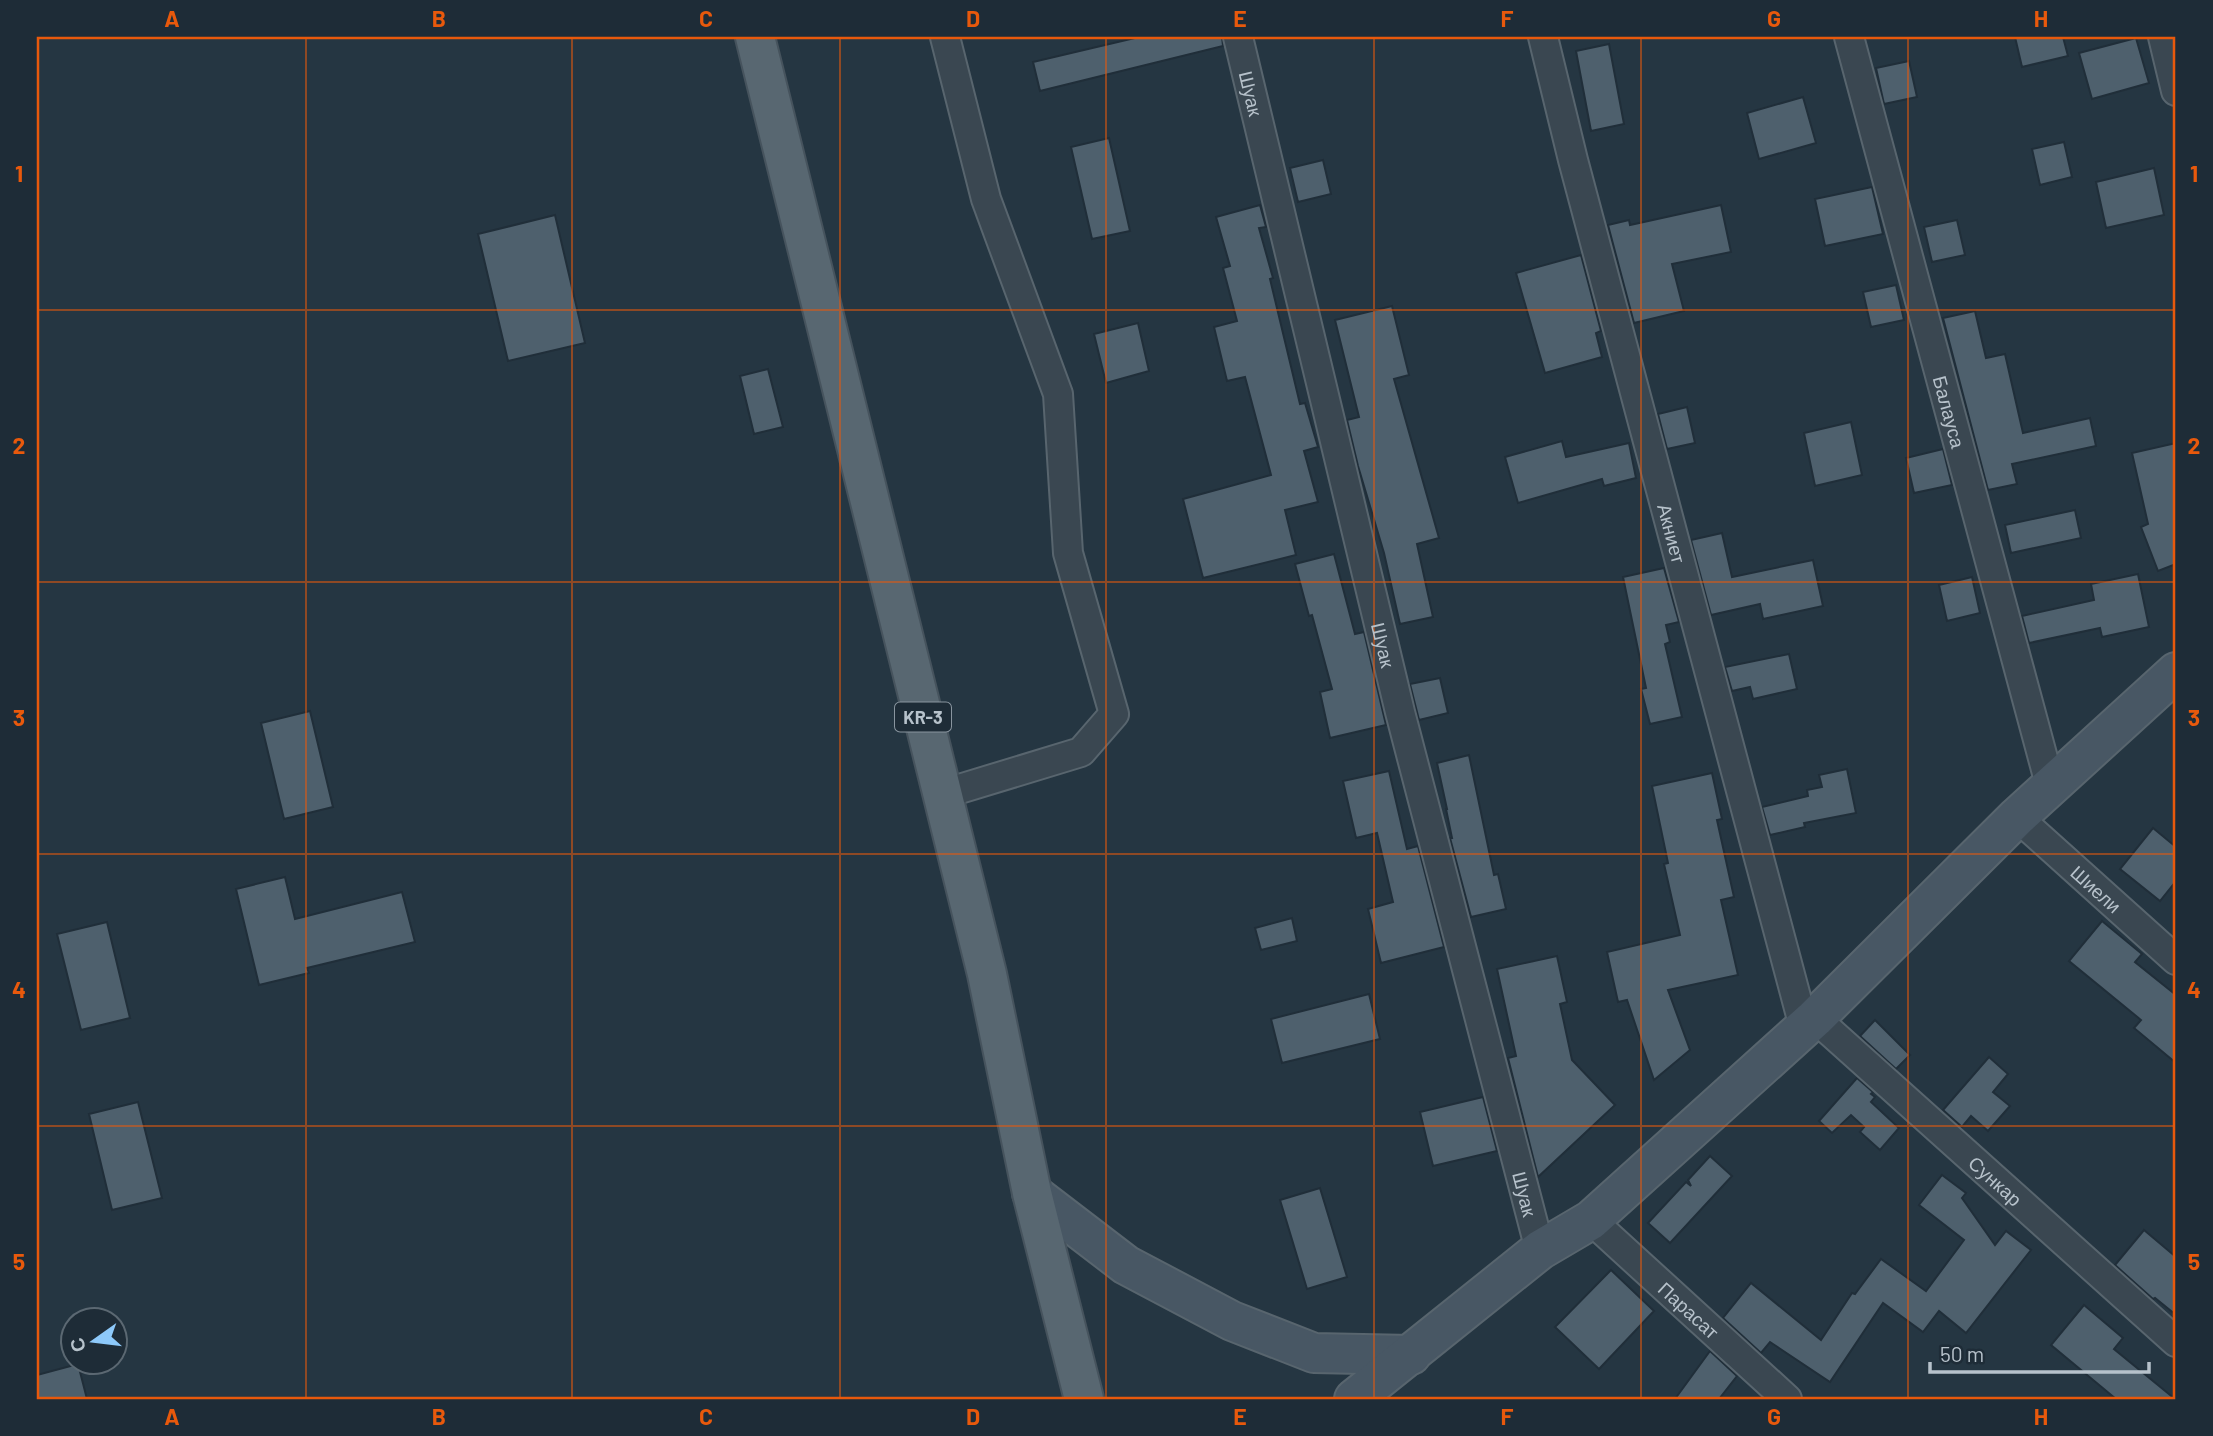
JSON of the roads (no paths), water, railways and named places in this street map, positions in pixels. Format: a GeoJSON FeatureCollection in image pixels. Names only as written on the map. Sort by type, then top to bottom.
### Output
{"type":"FeatureCollection","features":[{"type":"Feature","properties":{"kind":"main road","name":"KR-3"},"geometry":{"type":"LineString","coordinates":[[755,37],[987,974],[1032,1193],[1084,1399]]}},
{"type":"Feature","properties":{"kind":"street"},"geometry":{"type":"LineString","coordinates":[[943,794],[1081,752],[1114,714],[1068,552],[1058,394],[986,199],[945,37]]}},
{"type":"Feature","properties":{"kind":"street","name":"Шуак"},"geometry":{"type":"LineString","coordinates":[[1238,37],[1400,712],[1540,1250]]}},
{"type":"Feature","properties":{"kind":"street","name":"Акниет"},"geometry":{"type":"LineString","coordinates":[[1542,37],[1573,160],[1809,1023]]}},
{"type":"Feature","properties":{"kind":"street","name":"Балауса"},"geometry":{"type":"LineString","coordinates":[[1849,37],[2051,788]]}},
{"type":"Feature","properties":{"kind":"street"},"geometry":{"type":"LineString","coordinates":[[2163,37],[2176,91]]}},
{"type":"Feature","properties":{"kind":"street"},"geometry":{"type":"LineString","coordinates":[[1371,1396],[1411,1355],[1540,1250],[1591,1220],[1809,1023],[2017,817],[2176,672]]}},
{"type":"Feature","properties":{"kind":"street","name":"Шиели"},"geometry":{"type":"LineString","coordinates":[[2017,817],[2176,960]]}},
{"type":"Feature","properties":{"kind":"street","name":"Сункар"},"geometry":{"type":"LineString","coordinates":[[1809,1023],[2176,1342]]}},
{"type":"Feature","properties":{"kind":"street"},"geometry":{"type":"LineString","coordinates":[[1032,1193],[1126,1265],[1232,1321],[1314,1353],[1411,1355]]}},
{"type":"Feature","properties":{"kind":"street","name":"Парасат"},"geometry":{"type":"LineString","coordinates":[[1591,1220],[1787,1399]]}}]}
